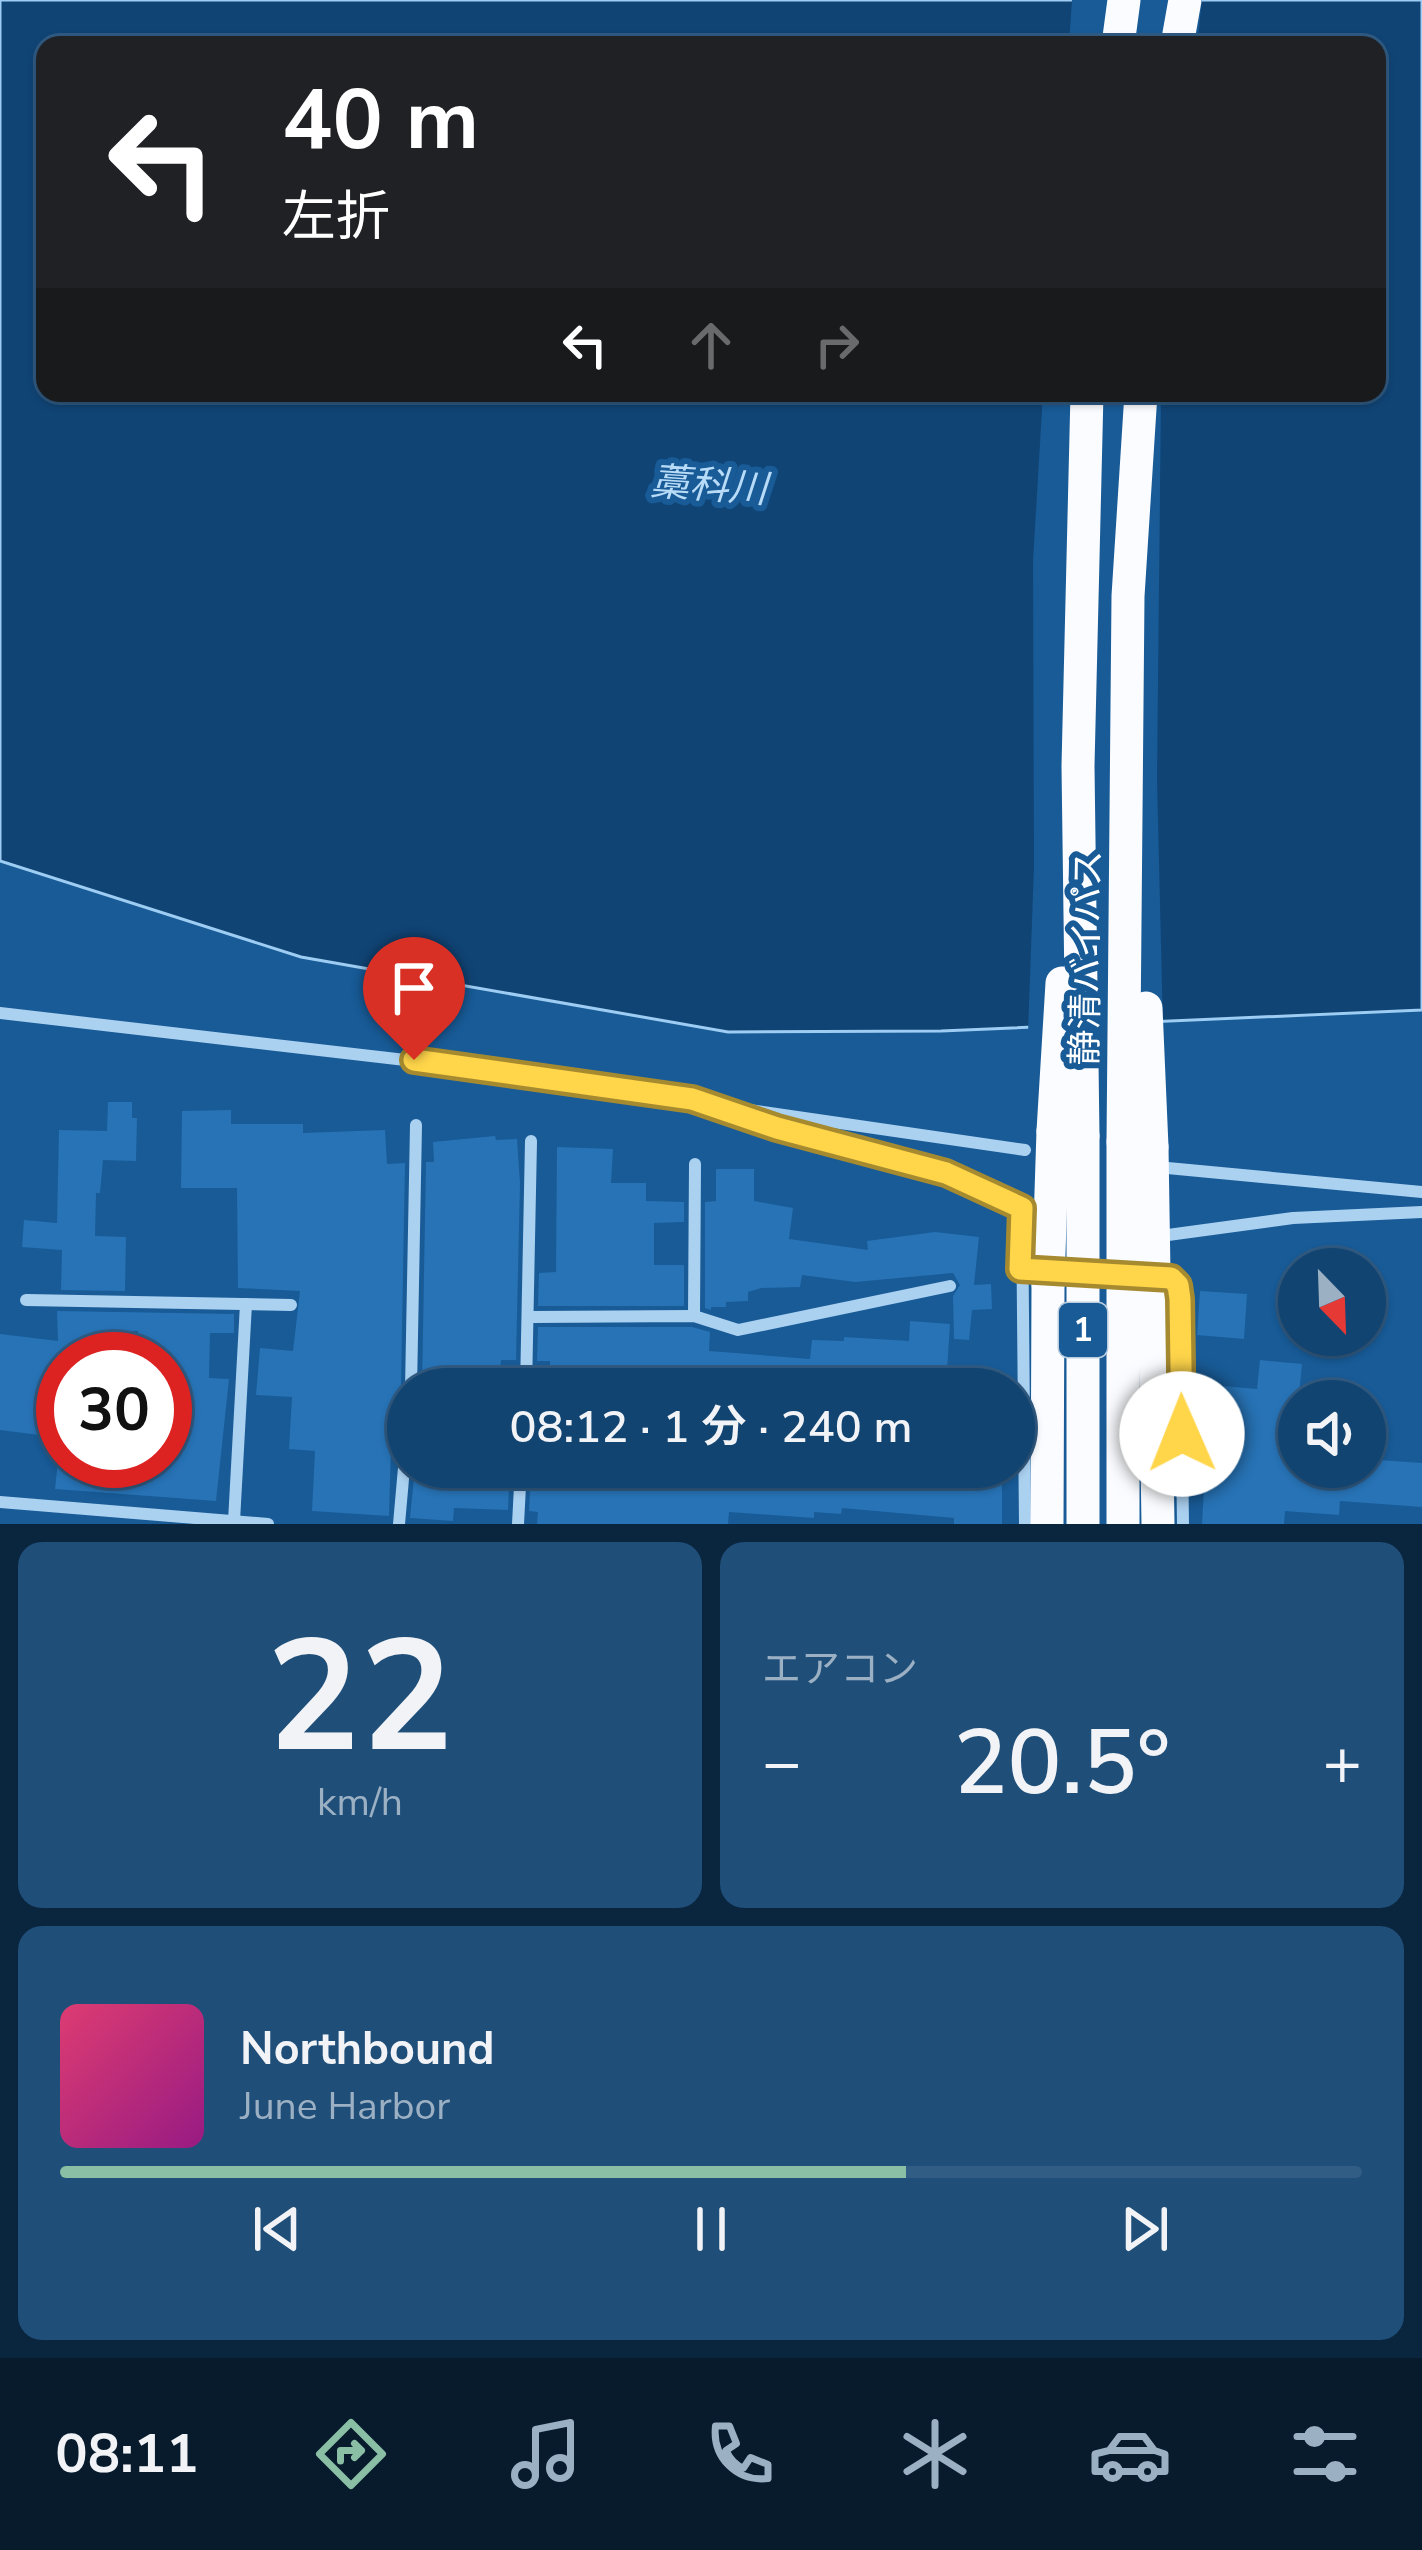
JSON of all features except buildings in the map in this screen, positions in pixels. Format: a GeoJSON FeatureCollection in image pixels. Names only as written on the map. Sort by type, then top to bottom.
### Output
{"type":"FeatureCollection","features":[{"type":"Feature","properties":{"kind":"highway"},"geometry":{"type":"LineString","coordinates":[[1106,36],[1108,0]]}},
{"type":"Feature","properties":{"kind":"highway"},"geometry":{"type":"LineString","coordinates":[[1119,36],[1124,0]]}},
{"type":"Feature","properties":{"kind":"highway"},"geometry":{"type":"LineString","coordinates":[[1163,36],[1167,0]]}},
{"type":"Feature","properties":{"kind":"highway"},"geometry":{"type":"LineString","coordinates":[[1179,36],[1185,0]]}},
{"type":"Feature","properties":{"kind":"highway","name":"静清バイパス"},"geometry":{"type":"LineString","coordinates":[[1083,1524],[1078,766],[1087,402]]}},
{"type":"Feature","properties":{"kind":"highway","name":"静清バイパス"},"geometry":{"type":"LineString","coordinates":[[1123,1524],[1128,596],[1140,402]]}},
{"type":"Feature","properties":{"kind":"highway","name":"1"},"geometry":{"type":"LineString","coordinates":[[1047,1524],[1053,1131],[1078,766]]}},
{"type":"Feature","properties":{"kind":"highway","name":"1"},"geometry":{"type":"LineString","coordinates":[[1129,779],[1154,1197],[1159,1524]]}},
{"type":"Feature","properties":{"kind":"street"},"geometry":{"type":"LineString","coordinates":[[0,1013],[414,1060],[1025,1150]]}},
{"type":"Feature","properties":{"kind":"street"},"geometry":{"type":"LineString","coordinates":[[692,1099],[777,1128],[946,1173],[1028,1210],[1020,1269],[1025,1524]]}},
{"type":"Feature","properties":{"kind":"street"},"geometry":{"type":"LineString","coordinates":[[411,1368],[416,1126]]}},
{"type":"Feature","properties":{"kind":"street"},"geometry":{"type":"LineString","coordinates":[[527,1368],[532,1141]]}},
{"type":"Feature","properties":{"kind":"street"},"geometry":{"type":"LineString","coordinates":[[694,1316],[695,1164]]}},
{"type":"Feature","properties":{"kind":"street"},"geometry":{"type":"LineString","coordinates":[[1144,1166],[1422,1192]]}},
{"type":"Feature","properties":{"kind":"street"},"geometry":{"type":"LineString","coordinates":[[1168,1235],[1293,1218],[1422,1212]]}},
{"type":"Feature","properties":{"kind":"street"},"geometry":{"type":"LineString","coordinates":[[1020,1269],[1171,1278],[1178,1285],[1183,1524]]}},
{"type":"Feature","properties":{"kind":"street"},"geometry":{"type":"LineString","coordinates":[[531,1317],[694,1316],[738,1330],[950,1286]]}},
{"type":"Feature","properties":{"kind":"street"},"geometry":{"type":"LineString","coordinates":[[26,1300],[291,1305]]}},
{"type":"Feature","properties":{"kind":"street"},"geometry":{"type":"LineString","coordinates":[[235,1521],[246,1304]]}},
{"type":"Feature","properties":{"kind":"street"},"geometry":{"type":"LineString","coordinates":[[399,1524],[402,1488]]}},
{"type":"Feature","properties":{"kind":"street"},"geometry":{"type":"LineString","coordinates":[[518,1524],[520,1488]]}},
{"type":"Feature","properties":{"kind":"street"},"geometry":{"type":"LineString","coordinates":[[0,1502],[268,1524]]}},
{"type":"Feature","properties":{"kind":"street"},"geometry":{"type":"LineString","coordinates":[[45,1524],[48,1505]]}},
{"type":"Feature","properties":{"kind":"water","name":"藁科川"},"geometry":{"type":"Polygon","coordinates":[[[0,0],[1422,0],[1422,1010],[941,1031],[728,1032],[301,957],[0,861],[0,0]]]}},
{"type":"Feature","properties":{"kind":"pier"},"geometry":{"type":"Polygon","coordinates":[[[1072,0],[1202,0],[1198,36],[1070,36],[1072,0]]]}},
{"type":"Feature","properties":{"kind":"pier"},"geometry":{"type":"Polygon","coordinates":[[[1042,402],[1161,402],[1157,780],[1163,1028],[1028,1033],[1034,866],[1033,561],[1042,402]]]}},
{"type":"Feature","properties":{"kind":"route"},"geometry":{"type":"LineString","coordinates":[[414,1060],[692,1099],[777,1128],[946,1173],[1022,1208],[1020,1269],[1171,1278],[1178,1285],[1180,1299],[1182,1434]]}}]}
